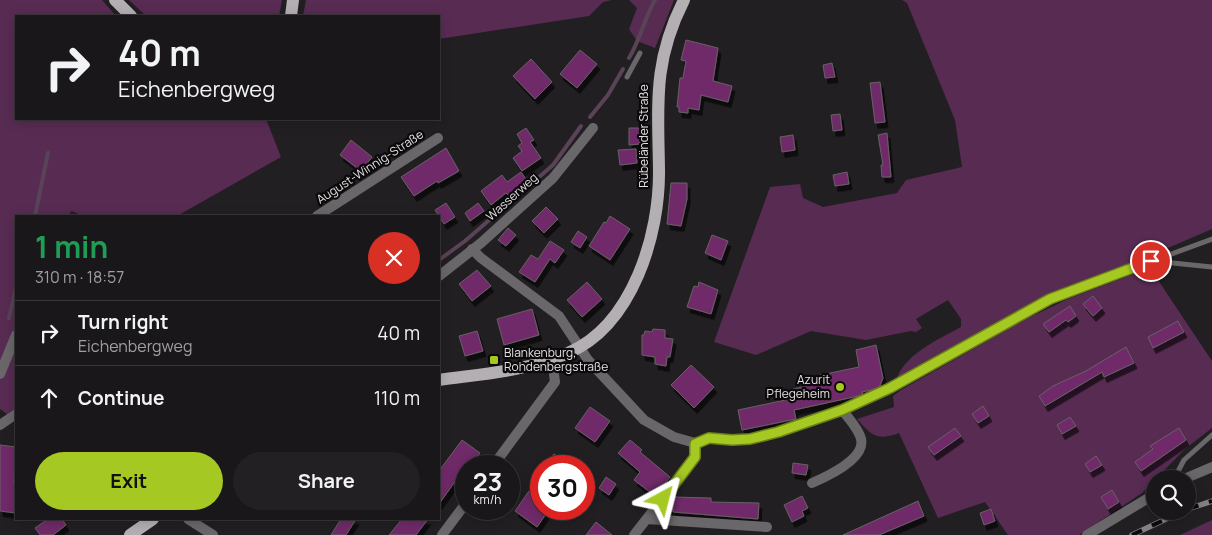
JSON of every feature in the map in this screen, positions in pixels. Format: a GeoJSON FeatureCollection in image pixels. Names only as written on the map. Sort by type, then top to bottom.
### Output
{"type":"FeatureCollection","features":[{"type":"Feature","properties":{"kind":"main road"},"geometry":{"type":"LineString","coordinates":[[115,0],[130,15]]}},
{"type":"Feature","properties":{"kind":"main road"},"geometry":{"type":"LineString","coordinates":[[291,15],[293,0]]}},
{"type":"Feature","properties":{"kind":"main road","name":"Rübeländer Straße"},"geometry":{"type":"LineString","coordinates":[[440,380],[507,369],[552,359],[580,347],[604,327],[634,285],[648,251],[655,220],[658,186],[657,92],[659,73],[669,34],[684,0]]}},
{"type":"Feature","properties":{"kind":"main road"},"geometry":{"type":"LineString","coordinates":[[130,535],[151,520]]}},
{"type":"Feature","properties":{"kind":"street","name":"Wasserweg"},"geometry":{"type":"LineString","coordinates":[[440,275],[553,178],[593,128]]}},
{"type":"Feature","properties":{"kind":"street","name":"August-Winnig-Straße"},"geometry":{"type":"LineString","coordinates":[[319,215],[438,138]]}},
{"type":"Feature","properties":{"kind":"street"},"geometry":{"type":"LineString","coordinates":[[472,249],[480,258],[560,316],[588,360],[644,420],[674,437],[695,444],[709,438]]}},
{"type":"Feature","properties":{"kind":"street"},"geometry":{"type":"LineString","coordinates":[[0,374],[15,337]]}},
{"type":"Feature","properties":{"kind":"street"},"geometry":{"type":"LineString","coordinates":[[501,455],[555,382],[552,359]]}},
{"type":"Feature","properties":{"kind":"street"},"geometry":{"type":"LineString","coordinates":[[812,484],[831,476],[857,454],[861,446],[861,439],[842,410]]}},
{"type":"Feature","properties":{"kind":"street"},"geometry":{"type":"LineString","coordinates":[[0,425],[15,415]]}},
{"type":"Feature","properties":{"kind":"street"},"geometry":{"type":"LineString","coordinates":[[634,535],[695,457],[695,444]]}},
{"type":"Feature","properties":{"kind":"street"},"geometry":{"type":"LineString","coordinates":[[1196,474],[1212,467]]}},
{"type":"Feature","properties":{"kind":"street"},"geometry":{"type":"LineString","coordinates":[[1087,535],[1146,499]]}},
{"type":"Feature","properties":{"kind":"street"},"geometry":{"type":"LineString","coordinates":[[442,535],[455,518]]}},
{"type":"Feature","properties":{"kind":"street"},"geometry":{"type":"LineString","coordinates":[[647,518],[767,527]]}},
{"type":"Feature","properties":{"kind":"street"},"geometry":{"type":"LineString","coordinates":[[190,520],[213,535]]}},
{"type":"Feature","properties":{"kind":"lane"},"geometry":{"type":"LineString","coordinates":[[627,77],[640,53]]}},
{"type":"Feature","properties":{"kind":"lane"},"geometry":{"type":"LineString","coordinates":[[709,438],[750,439],[778,432],[842,410],[890,388],[1050,299],[1212,239]]}},
{"type":"Feature","properties":{"kind":"lane"},"geometry":{"type":"LineString","coordinates":[[1151,261],[1212,267]]}},
{"type":"Feature","properties":{"kind":"lane"},"geometry":{"type":"LineString","coordinates":[[1179,470],[1184,460],[1212,435]]}},
{"type":"Feature","properties":{"kind":"shaded area"},"geometry":{"type":"Polygon","coordinates":[[[0,0],[102,0],[115,15],[15,15],[15,120],[266,120],[281,157],[179,215],[81,215],[71,211],[69,215],[15,215],[15,409],[7,414],[0,409],[0,0]]]}},
{"type":"Feature","properties":{"kind":"shaded area"},"geometry":{"type":"Polygon","coordinates":[[[129,0],[282,0],[279,15],[145,15],[129,0]]]}},
{"type":"Feature","properties":{"kind":"shaded area"},"geometry":{"type":"Polygon","coordinates":[[[306,0],[612,0],[603,2],[589,16],[440,39],[440,15],[303,15],[306,0]]]}},
{"type":"Feature","properties":{"kind":"shaded area"},"geometry":{"type":"Polygon","coordinates":[[[629,0],[674,0],[655,48],[637,41],[629,29],[637,8],[629,0]]]}},
{"type":"Feature","properties":{"kind":"shaded area"},"geometry":{"type":"Polygon","coordinates":[[[902,0],[1212,0],[1212,229],[1050,299],[896,382],[899,373],[913,356],[961,327],[961,319],[948,300],[916,319],[922,328],[916,332],[911,331],[866,340],[811,331],[756,355],[714,342],[770,187],[800,184],[803,198],[823,207],[897,193],[906,180],[962,167],[955,120],[907,3],[902,0]]]}},
{"type":"Feature","properties":{"kind":"shaded area"},"geometry":{"type":"Polygon","coordinates":[[[1150,268],[1212,361],[1212,428],[1185,449],[1164,470],[1146,470],[1146,489],[1142,493],[1079,535],[1008,535],[985,502],[938,518],[899,433],[880,437],[871,433],[857,419],[894,407],[893,396],[901,390],[1026,319],[1068,299],[1150,268]]]}},
{"type":"Feature","properties":{"kind":"shaded area"},"geometry":{"type":"Polygon","coordinates":[[[1212,520],[1212,535],[1180,535],[1212,520]]]}},
{"type":"Feature","properties":{"kind":"building"},"geometry":{"type":"Polygon","coordinates":[[[686,40],[718,48],[713,81],[732,86],[728,102],[701,95],[699,110],[688,108],[688,113],[679,112],[679,107],[677,107],[680,78],[683,78],[686,61],[681,60],[686,40]]]}},
{"type":"Feature","properties":{"kind":"building"},"geometry":{"type":"Polygon","coordinates":[[[580,50],[597,64],[577,88],[560,74],[580,50]]]}},
{"type":"Feature","properties":{"kind":"building"},"geometry":{"type":"Polygon","coordinates":[[[531,59],[552,82],[535,99],[513,76],[531,59]]]}},
{"type":"Feature","properties":{"kind":"building"},"geometry":{"type":"Polygon","coordinates":[[[832,63],[835,77],[825,78],[823,65],[832,63]]]}},
{"type":"Feature","properties":{"kind":"building"},"geometry":{"type":"Polygon","coordinates":[[[880,82],[885,122],[875,123],[870,83],[880,82]]]}},
{"type":"Feature","properties":{"kind":"building"},"geometry":{"type":"Polygon","coordinates":[[[840,114],[842,130],[833,131],[831,115],[840,114]]]}},
{"type":"Feature","properties":{"kind":"building"},"geometry":{"type":"Polygon","coordinates":[[[526,128],[534,140],[530,142],[541,158],[522,171],[513,158],[522,151],[518,146],[522,143],[517,134],[526,128]]]}},
{"type":"Feature","properties":{"kind":"building"},"geometry":{"type":"Polygon","coordinates":[[[629,128],[640,128],[640,144],[629,145],[629,128]]]}},
{"type":"Feature","properties":{"kind":"building"},"geometry":{"type":"Polygon","coordinates":[[[887,133],[891,177],[882,177],[881,165],[883,165],[878,135],[887,133]]]}},
{"type":"Feature","properties":{"kind":"building"},"geometry":{"type":"Polygon","coordinates":[[[793,135],[795,150],[782,152],[780,137],[793,135]]]}},
{"type":"Feature","properties":{"kind":"building"},"geometry":{"type":"Polygon","coordinates":[[[351,140],[372,157],[361,171],[340,155],[351,140]]]}},
{"type":"Feature","properties":{"kind":"building"},"geometry":{"type":"Polygon","coordinates":[[[446,148],[459,171],[438,183],[437,181],[414,196],[401,177],[446,148]]]}},
{"type":"Feature","properties":{"kind":"building"},"geometry":{"type":"Polygon","coordinates":[[[636,149],[637,163],[620,165],[618,150],[636,149]]]}},
{"type":"Feature","properties":{"kind":"building"},"geometry":{"type":"Polygon","coordinates":[[[521,172],[528,182],[508,195],[506,193],[491,205],[481,191],[502,175],[507,182],[521,172]]]}},
{"type":"Feature","properties":{"kind":"building"},"geometry":{"type":"Polygon","coordinates":[[[847,172],[849,184],[835,186],[833,175],[847,172]]]}},
{"type":"Feature","properties":{"kind":"building"},"geometry":{"type":"Polygon","coordinates":[[[671,183],[687,183],[687,199],[681,226],[667,224],[671,183]]]}},
{"type":"Feature","properties":{"kind":"building"},"geometry":{"type":"Polygon","coordinates":[[[446,203],[455,217],[444,224],[440,215],[435,210],[446,203]]]}},
{"type":"Feature","properties":{"kind":"building"},"geometry":{"type":"Polygon","coordinates":[[[478,203],[484,211],[470,221],[465,213],[478,203]]]}},
{"type":"Feature","properties":{"kind":"building"},"geometry":{"type":"Polygon","coordinates":[[[546,207],[558,219],[544,233],[532,221],[546,207]]]}},
{"type":"Feature","properties":{"kind":"building"},"geometry":{"type":"Polygon","coordinates":[[[610,216],[630,229],[610,260],[589,246],[610,216]]]}},
{"type":"Feature","properties":{"kind":"building"},"geometry":{"type":"Polygon","coordinates":[[[508,228],[516,235],[506,246],[498,240],[508,228]]]}},
{"type":"Feature","properties":{"kind":"building"},"geometry":{"type":"Polygon","coordinates":[[[578,231],[587,237],[580,248],[571,242],[578,231]]]}},
{"type":"Feature","properties":{"kind":"building"},"geometry":{"type":"Polygon","coordinates":[[[712,235],[728,241],[721,260],[705,253],[712,235]]]}},
{"type":"Feature","properties":{"kind":"building"},"geometry":{"type":"Polygon","coordinates":[[[550,241],[564,250],[555,263],[550,259],[535,282],[519,272],[531,255],[538,259],[550,241]]]}},
{"type":"Feature","properties":{"kind":"building"},"geometry":{"type":"Polygon","coordinates":[[[477,270],[491,286],[472,301],[459,284],[477,270]]]}},
{"type":"Feature","properties":{"kind":"building"},"geometry":{"type":"Polygon","coordinates":[[[587,282],[602,299],[582,317],[567,300],[587,282]]]}},
{"type":"Feature","properties":{"kind":"building"},"geometry":{"type":"Polygon","coordinates":[[[699,282],[718,290],[711,314],[687,307],[694,286],[698,287],[699,282]]]}},
{"type":"Feature","properties":{"kind":"building"},"geometry":{"type":"Polygon","coordinates":[[[1093,296],[1102,308],[1093,316],[1083,304],[1093,296]]]}},
{"type":"Feature","properties":{"kind":"building"},"geometry":{"type":"Polygon","coordinates":[[[1070,306],[1076,316],[1068,322],[1066,320],[1049,332],[1043,324],[1070,306]]]}},
{"type":"Feature","properties":{"kind":"building"},"geometry":{"type":"Polygon","coordinates":[[[532,309],[539,335],[504,345],[497,319],[532,309]]]}},
{"type":"Feature","properties":{"kind":"building"},"geometry":{"type":"Polygon","coordinates":[[[1178,321],[1184,332],[1153,348],[1148,337],[1178,321]]]}},
{"type":"Feature","properties":{"kind":"building"},"geometry":{"type":"Polygon","coordinates":[[[653,329],[665,330],[665,338],[673,339],[670,357],[667,357],[666,366],[655,364],[655,357],[642,355],[642,335],[644,335],[645,331],[652,332],[653,329]]]}},
{"type":"Feature","properties":{"kind":"building"},"geometry":{"type":"Polygon","coordinates":[[[477,331],[483,351],[465,356],[459,336],[477,331]]]}},
{"type":"Feature","properties":{"kind":"building","name":"Azurit Pflegeheim"},"geometry":{"type":"Polygon","coordinates":[[[876,345],[883,378],[879,388],[862,392],[863,395],[794,410],[796,419],[742,430],[738,410],[795,398],[793,389],[807,386],[806,378],[859,367],[856,350],[876,345]]]}},
{"type":"Feature","properties":{"kind":"building"},"geometry":{"type":"Polygon","coordinates":[[[1126,347],[1134,363],[1104,377],[1102,372],[1045,406],[1039,396],[1053,386],[1086,371],[1126,347]]]}},
{"type":"Feature","properties":{"kind":"building"},"geometry":{"type":"Polygon","coordinates":[[[691,365],[714,387],[694,408],[671,385],[691,365]]]}},
{"type":"Feature","properties":{"kind":"building"},"geometry":{"type":"Polygon","coordinates":[[[983,406],[989,416],[978,423],[972,414],[983,406]]]}},
{"type":"Feature","properties":{"kind":"building"},"geometry":{"type":"Polygon","coordinates":[[[590,407],[610,421],[595,442],[575,428],[590,407]]]}},
{"type":"Feature","properties":{"kind":"building"},"geometry":{"type":"Polygon","coordinates":[[[1070,417],[1076,426],[1062,434],[1057,425],[1070,417]]]}},
{"type":"Feature","properties":{"kind":"building"},"geometry":{"type":"Polygon","coordinates":[[[955,428],[961,436],[934,455],[928,447],[955,428]]]}},
{"type":"Feature","properties":{"kind":"building"},"geometry":{"type":"Polygon","coordinates":[[[1179,428],[1186,440],[1141,471],[1135,462],[1153,449],[1150,446],[1179,428]]]}},
{"type":"Feature","properties":{"kind":"building"},"geometry":{"type":"Polygon","coordinates":[[[462,440],[480,453],[478,455],[455,455],[455,482],[440,503],[440,470],[462,440]]]}},
{"type":"Feature","properties":{"kind":"building"},"geometry":{"type":"Polygon","coordinates":[[[630,440],[642,450],[640,452],[670,477],[655,496],[634,480],[640,472],[618,453],[630,440]]]}},
{"type":"Feature","properties":{"kind":"building"},"geometry":{"type":"Polygon","coordinates":[[[0,445],[15,447],[15,513],[0,511],[0,445]]]}},
{"type":"Feature","properties":{"kind":"building"},"geometry":{"type":"Polygon","coordinates":[[[1096,456],[1102,465],[1090,472],[1085,464],[1096,456]]]}},
{"type":"Feature","properties":{"kind":"building"},"geometry":{"type":"Polygon","coordinates":[[[793,463],[808,465],[806,475],[792,473],[793,463]]]}},
{"type":"Feature","properties":{"kind":"building"},"geometry":{"type":"Polygon","coordinates":[[[606,477],[616,484],[609,495],[599,488],[606,477]]]}},
{"type":"Feature","properties":{"kind":"building"},"geometry":{"type":"Polygon","coordinates":[[[1112,490],[1119,502],[1108,509],[1101,497],[1112,490]]]}},
{"type":"Feature","properties":{"kind":"building"},"geometry":{"type":"Polygon","coordinates":[[[530,492],[530,520],[542,520],[537,527],[520,515],[520,504],[530,492]]]}},
{"type":"Feature","properties":{"kind":"building"},"geometry":{"type":"Polygon","coordinates":[[[802,496],[808,508],[802,511],[804,516],[792,522],[784,505],[802,496]]]}},
{"type":"Feature","properties":{"kind":"building"},"geometry":{"type":"Polygon","coordinates":[[[673,497],[711,498],[711,502],[759,503],[758,519],[673,512],[673,509],[667,509],[668,503],[673,497]]]}},
{"type":"Feature","properties":{"kind":"building"},"geometry":{"type":"Polygon","coordinates":[[[918,501],[924,516],[879,535],[843,535],[918,501]]]}},
{"type":"Feature","properties":{"kind":"building"},"geometry":{"type":"Polygon","coordinates":[[[991,509],[995,521],[984,525],[980,513],[991,509]]]}},
{"type":"Feature","properties":{"kind":"building"},"geometry":{"type":"Polygon","coordinates":[[[47,520],[63,520],[66,525],[53,535],[40,535],[35,528],[47,520]]]}},
{"type":"Feature","properties":{"kind":"building"},"geometry":{"type":"Polygon","coordinates":[[[340,520],[355,520],[346,535],[331,535],[340,520]]]}},
{"type":"Feature","properties":{"kind":"building"},"geometry":{"type":"Polygon","coordinates":[[[401,520],[427,520],[416,535],[389,535],[401,520]]]}},
{"type":"Feature","properties":{"kind":"building"},"geometry":{"type":"Polygon","coordinates":[[[596,522],[612,535],[586,535],[596,522]]]}},
{"type":"Feature","properties":{"kind":"waterway"},"geometry":{"type":"LineString","coordinates":[[629,58],[655,0]]}},
{"type":"Feature","properties":{"kind":"waterway"},"geometry":{"type":"LineString","coordinates":[[590,117],[608,95],[623,69]]}},
{"type":"Feature","properties":{"kind":"waterway"},"geometry":{"type":"LineString","coordinates":[[440,259],[465,241],[553,165],[581,126]]}},
{"type":"Feature","properties":{"kind":"waterway"},"geometry":{"type":"LineString","coordinates":[[35,215],[48,153]]}},
{"type":"Feature","properties":{"kind":"waterway"},"geometry":{"type":"LineString","coordinates":[[9,318],[15,292]]}},
{"type":"Feature","properties":{"kind":"railway"},"geometry":{"type":"LineString","coordinates":[[1196,506],[1212,501]]}},
{"type":"Feature","properties":{"kind":"railway"},"geometry":{"type":"LineString","coordinates":[[1132,535],[1164,520]]}},
{"type":"Feature","properties":{"kind":"place","name":"Blankenburg, Rohdenbergstraße"},"geometry":{"type":"Point","coordinates":[494,360]}},
{"type":"Feature","properties":{"kind":"place","name":"Azurit Pflegeheim"},"geometry":{"type":"Point","coordinates":[840,387]}},
{"type":"Feature","properties":{"kind":"route"},"geometry":{"type":"LineString","coordinates":[[663,499],[695,457],[695,444],[709,438],[750,439],[778,432],[842,410],[890,388],[1050,299],[1151,261]]}}]}
